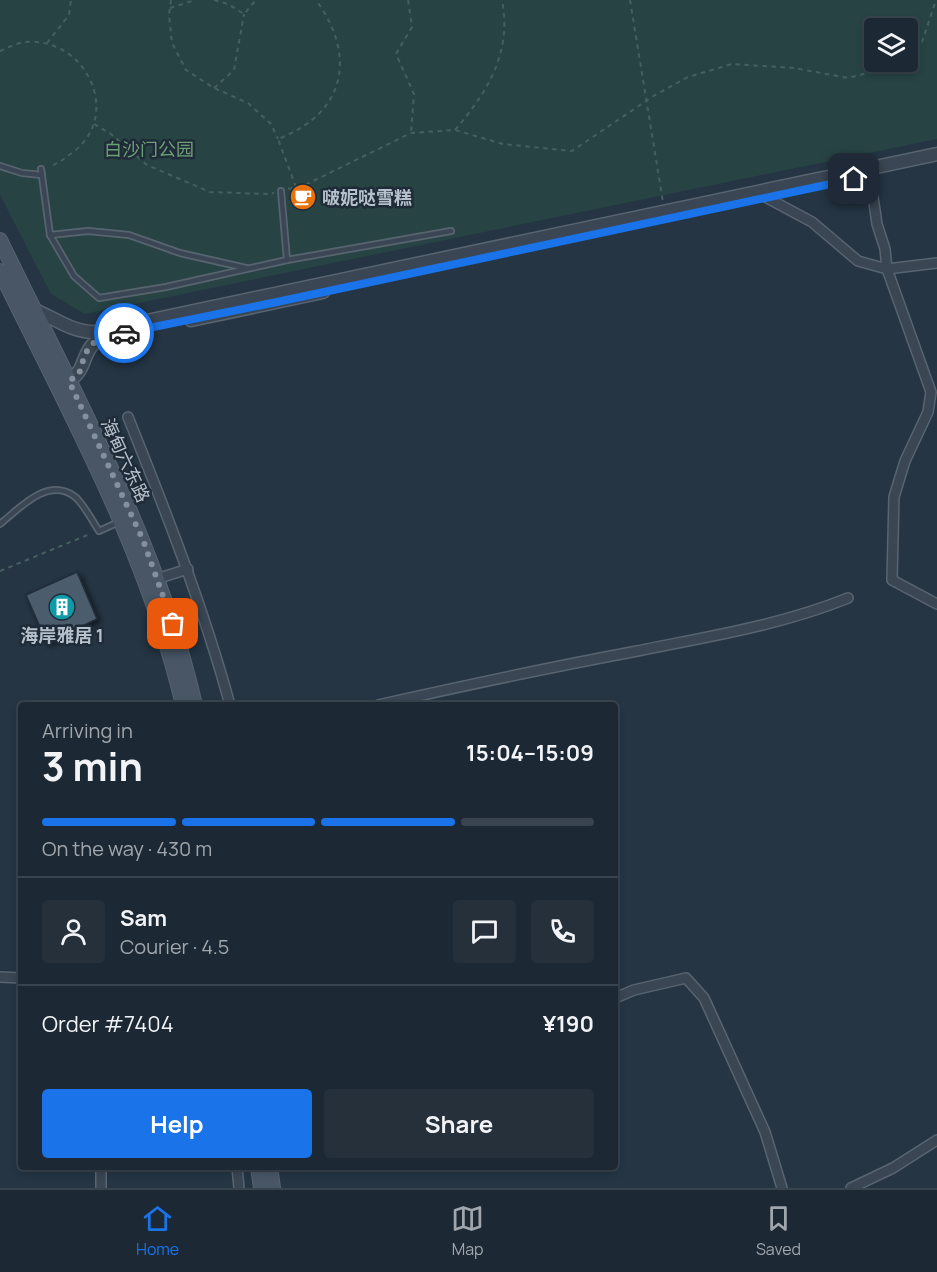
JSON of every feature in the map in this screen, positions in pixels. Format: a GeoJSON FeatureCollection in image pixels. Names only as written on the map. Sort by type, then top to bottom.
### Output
{"type":"FeatureCollection","features":[{"type":"Feature","properties":{"kind":"main road","name":"海甸六东路"},"geometry":{"type":"LineString","coordinates":[[0,240],[69,381],[127,517],[179,643],[194,702]]}},
{"type":"Feature","properties":{"kind":"main road","name":"海甸六东路"},"geometry":{"type":"LineString","coordinates":[[0,271],[127,517]]}},
{"type":"Feature","properties":{"kind":"main road","name":"海甸六东路"},"geometry":{"type":"LineString","coordinates":[[152,580],[182,702]]}},
{"type":"Feature","properties":{"kind":"main road"},"geometry":{"type":"LineString","coordinates":[[258,1170],[261,1188]]}},
{"type":"Feature","properties":{"kind":"main road"},"geometry":{"type":"LineString","coordinates":[[270,1170],[273,1188]]}},
{"type":"Feature","properties":{"kind":"street"},"geometry":{"type":"LineString","coordinates":[[870,172],[937,154]]}},
{"type":"Feature","properties":{"kind":"street"},"geometry":{"type":"LineString","coordinates":[[69,381],[79,374],[89,347],[104,337],[277,302],[761,195],[870,172],[937,161]]}},
{"type":"Feature","properties":{"kind":"street"},"geometry":{"type":"LineString","coordinates":[[870,172],[877,224],[885,249],[887,269],[930,392],[928,412],[905,461],[894,497],[892,580],[937,604]]}},
{"type":"Feature","properties":{"kind":"street"},"geometry":{"type":"LineString","coordinates":[[34,310],[52,316],[72,329],[95,332],[664,212],[761,195],[812,222],[858,261],[887,269],[937,262]]}},
{"type":"Feature","properties":{"kind":"street"},"geometry":{"type":"LineString","coordinates":[[128,417],[188,569],[229,702]]}},
{"type":"Feature","properties":{"kind":"street"},"geometry":{"type":"LineString","coordinates":[[152,580],[188,569]]}},
{"type":"Feature","properties":{"kind":"street"},"geometry":{"type":"LineString","coordinates":[[391,702],[474,683],[767,626],[820,610],[848,598]]}},
{"type":"Feature","properties":{"kind":"street"},"geometry":{"type":"LineString","coordinates":[[0,977],[18,978]]}},
{"type":"Feature","properties":{"kind":"street"},"geometry":{"type":"LineString","coordinates":[[618,997],[634,990],[686,978],[704,998],[765,1132],[782,1188]]}},
{"type":"Feature","properties":{"kind":"street"},"geometry":{"type":"LineString","coordinates":[[851,1188],[893,1168],[937,1140]]}},
{"type":"Feature","properties":{"kind":"street"},"geometry":{"type":"LineString","coordinates":[[101,1170],[101,1188]]}},
{"type":"Feature","properties":{"kind":"street"},"geometry":{"type":"LineString","coordinates":[[237,1170],[239,1188]]}},
{"type":"Feature","properties":{"kind":"lane"},"geometry":{"type":"LineString","coordinates":[[0,166],[22,173],[41,172],[50,235],[74,276],[99,298],[166,287],[287,260],[451,231]]}},
{"type":"Feature","properties":{"kind":"lane"},"geometry":{"type":"LineString","coordinates":[[281,191],[287,260]]}},
{"type":"Feature","properties":{"kind":"lane"},"geometry":{"type":"LineString","coordinates":[[50,235],[88,231],[129,235],[180,253],[250,268]]}},
{"type":"Feature","properties":{"kind":"lane"},"geometry":{"type":"LineString","coordinates":[[0,524],[45,490],[59,489],[75,496],[99,531],[127,517]]}},
{"type":"Feature","properties":{"kind":"path"},"geometry":{"type":"LineString","coordinates":[[47,43],[69,15],[71,0]]}},
{"type":"Feature","properties":{"kind":"path"},"geometry":{"type":"LineString","coordinates":[[171,0],[169,15],[172,44],[186,70],[214,88],[248,103],[271,124],[296,187]]}},
{"type":"Feature","properties":{"kind":"path"},"geometry":{"type":"LineString","coordinates":[[170,8],[195,0]]}},
{"type":"Feature","properties":{"kind":"path"},"geometry":{"type":"LineString","coordinates":[[214,0],[228,4],[244,14]]}},
{"type":"Feature","properties":{"kind":"path"},"geometry":{"type":"LineString","coordinates":[[214,88],[234,70],[244,14],[256,0]]}},
{"type":"Feature","properties":{"kind":"path"},"geometry":{"type":"LineString","coordinates":[[278,139],[296,132],[315,118],[333,96],[341,72],[339,51],[328,17],[316,0]]}},
{"type":"Feature","properties":{"kind":"path"},"geometry":{"type":"LineString","coordinates":[[408,0],[412,27],[396,54],[414,94],[411,133]]}},
{"type":"Feature","properties":{"kind":"path"},"geometry":{"type":"LineString","coordinates":[[455,130],[478,103],[496,68],[503,48],[506,19],[502,0]]}},
{"type":"Feature","properties":{"kind":"path"},"geometry":{"type":"LineString","coordinates":[[630,0],[664,212]]}},
{"type":"Feature","properties":{"kind":"path"},"geometry":{"type":"LineString","coordinates":[[918,45],[922,42],[936,0]]}},
{"type":"Feature","properties":{"kind":"path"},"geometry":{"type":"LineString","coordinates":[[0,51],[24,42],[47,43],[74,56],[91,79],[96,105],[94,124],[83,145],[58,164],[41,172]]}},
{"type":"Feature","properties":{"kind":"path"},"geometry":{"type":"LineString","coordinates":[[94,124],[111,134],[147,165],[210,192],[267,194],[307,184],[411,133],[455,130],[503,144],[572,151],[646,101],[688,77],[732,64],[794,68],[848,78],[871,72]]}},
{"type":"Feature","properties":{"kind":"path"},"geometry":{"type":"LineString","coordinates":[[0,571],[99,531]]}},
{"type":"Feature","properties":{"kind":"green space","name":"白沙门公园"},"geometry":{"type":"Polygon","coordinates":[[[0,0],[937,0],[937,139],[85,314],[51,294],[0,195],[0,0]]]}},
{"type":"Feature","properties":{"kind":"building","name":"海岸雅居 1"},"geometry":{"type":"Polygon","coordinates":[[[77,572],[97,619],[47,643],[26,595],[77,572]]]}},
{"type":"Feature","properties":{"kind":"way so far"},"geometry":{"type":"LineString","coordinates":[[124,333],[104,337],[92,344],[85,354],[79,374],[69,381],[143,540],[173,624]]}},
{"type":"Feature","properties":{"kind":"place","name":"啵妮哒雪糕"},"geometry":{"type":"Point","coordinates":[303,197]}},
{"type":"Feature","properties":{"kind":"place","name":"海岸雅居 1"},"geometry":{"type":"Point","coordinates":[62,607]}},
{"type":"Feature","properties":{"kind":"route"},"geometry":{"type":"LineString","coordinates":[[124,333],[854,179]]}}]}
